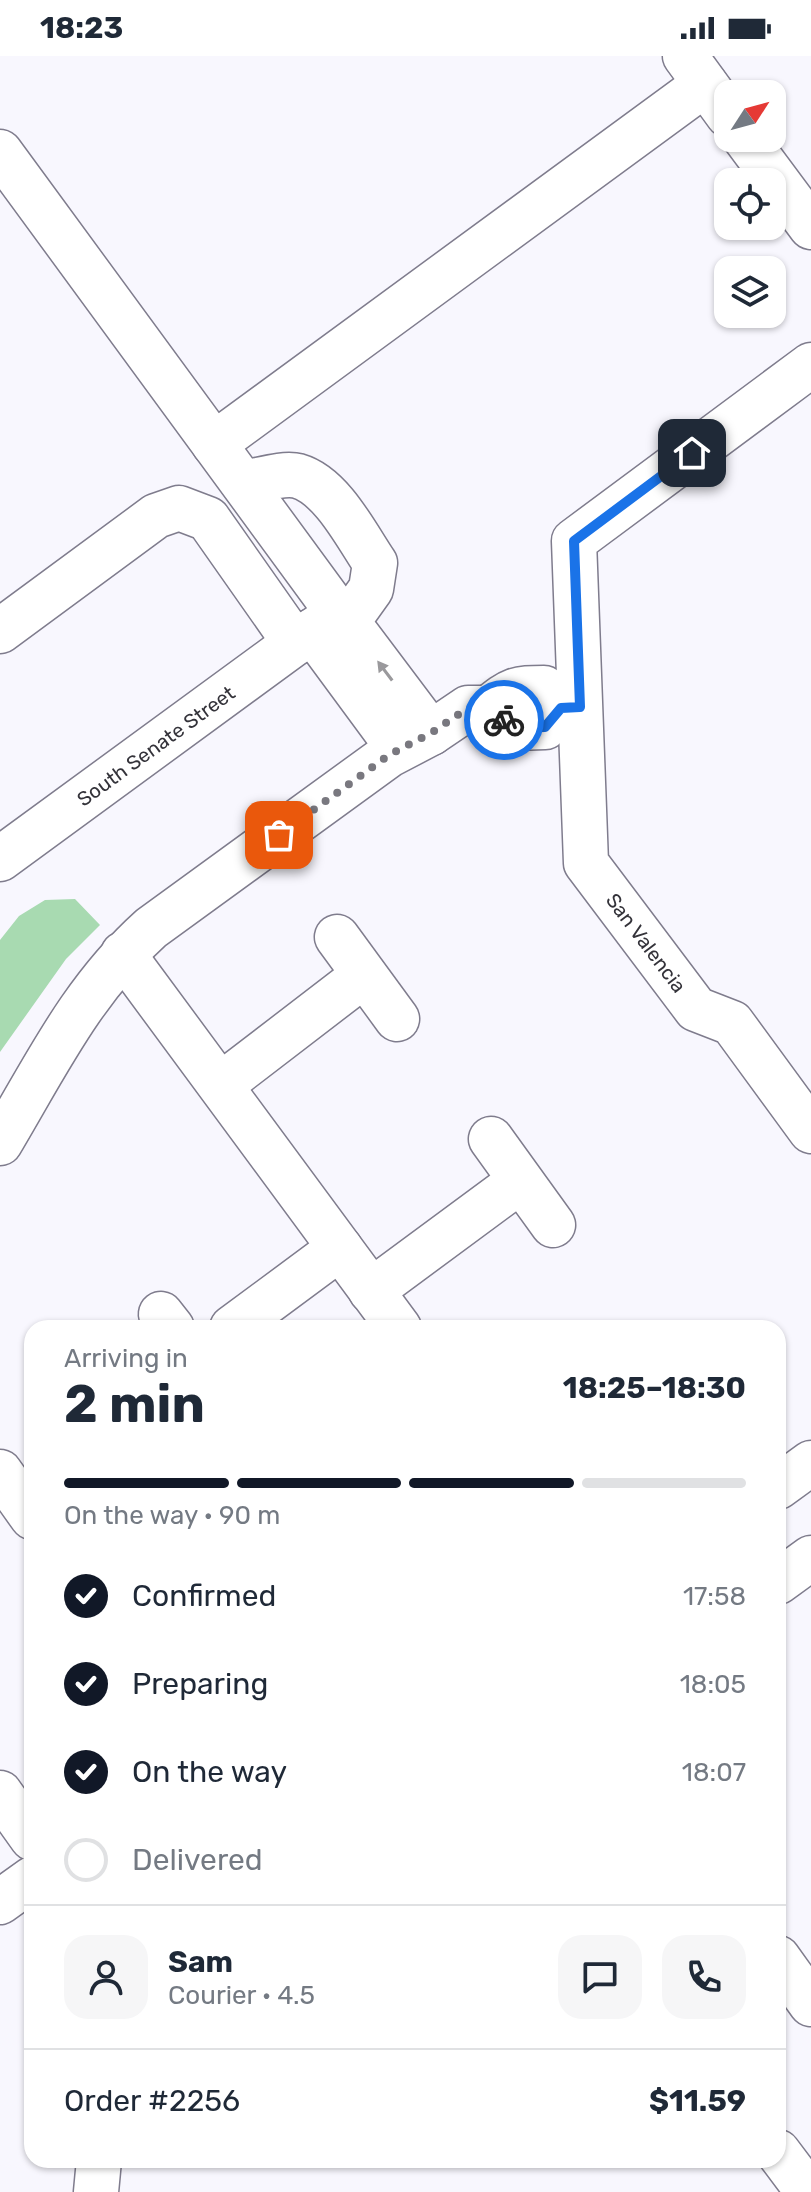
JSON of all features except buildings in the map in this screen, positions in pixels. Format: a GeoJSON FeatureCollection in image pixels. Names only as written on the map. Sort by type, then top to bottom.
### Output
{"type":"FeatureCollection","features":[{"type":"Feature","properties":{"kind":"street"},"geometry":{"type":"LineString","coordinates":[[214,444],[706,85]]}},
{"type":"Feature","properties":{"kind":"street"},"geometry":{"type":"LineString","coordinates":[[0,152],[243,483],[317,633]]}},
{"type":"Feature","properties":{"kind":"street"},"geometry":{"type":"LineString","coordinates":[[755,152],[811,227]]}},
{"type":"Feature","properties":{"kind":"street","name":"San Valencia"},"geometry":{"type":"LineString","coordinates":[[811,365],[574,541],[570,707],[586,863],[696,1009],[732,1023],[811,1131]]}},
{"type":"Feature","properties":{"kind":"street","name":"South Senate Street"},"geometry":{"type":"LineString","coordinates":[[0,859],[317,633],[371,589],[375,563],[321,489],[296,475],[243,483]]}},
{"type":"Feature","properties":{"kind":"street"},"geometry":{"type":"LineString","coordinates":[[0,631],[156,516],[179,508],[208,519],[415,741]]}},
{"type":"Feature","properties":{"kind":"street"},"geometry":{"type":"LineString","coordinates":[[0,1143],[79,1007],[123,954],[151,928],[415,741],[468,708],[489,708],[512,688],[544,688],[570,707]]}},
{"type":"Feature","properties":{"kind":"street"},"geometry":{"type":"LineString","coordinates":[[337,937],[397,1019]]}},
{"type":"Feature","properties":{"kind":"street"},"geometry":{"type":"LineString","coordinates":[[123,954],[222,1084],[393,1320]]}},
{"type":"Feature","properties":{"kind":"street"},"geometry":{"type":"LineString","coordinates":[[222,1084],[364,975]]}},
{"type":"Feature","properties":{"kind":"street"},"geometry":{"type":"LineString","coordinates":[[491,1139],[553,1225]]}},
{"type":"Feature","properties":{"kind":"street"},"geometry":{"type":"LineString","coordinates":[[371,1291],[520,1181]]}},
{"type":"Feature","properties":{"kind":"street"},"geometry":{"type":"LineString","coordinates":[[243,1320],[340,1248]]}},
{"type":"Feature","properties":{"kind":"street"},"geometry":{"type":"LineString","coordinates":[[786,1481],[811,1463]]}},
{"type":"Feature","properties":{"kind":"street"},"geometry":{"type":"LineString","coordinates":[[786,1576],[811,1558]]}},
{"type":"Feature","properties":{"kind":"street"},"geometry":{"type":"LineString","coordinates":[[0,1902],[24,1885]]}},
{"type":"Feature","properties":{"kind":"street"},"geometry":{"type":"LineString","coordinates":[[786,1969],[811,2004]]}},
{"type":"Feature","properties":{"kind":"street"},"geometry":{"type":"LineString","coordinates":[[786,2163],[808,2192]]}},
{"type":"Feature","properties":{"kind":"street"},"geometry":{"type":"LineString","coordinates":[[96,2192],[98,2168]]}},
{"type":"Feature","properties":{"kind":"green space"},"geometry":{"type":"Polygon","coordinates":[[[75,899],[100,925],[66,959],[0,1052],[0,940],[19,916],[45,900],[75,899]]]}},
{"type":"Feature","properties":{"kind":"way so far"},"geometry":{"type":"LineString","coordinates":[[279,835],[389,755],[431,733],[468,708],[489,708],[504,720]]}},
{"type":"Feature","properties":{"kind":"route"},"geometry":{"type":"LineString","coordinates":[[504,720],[514,728],[545,727],[561,708],[580,707],[574,541],[692,453]]}}]}
